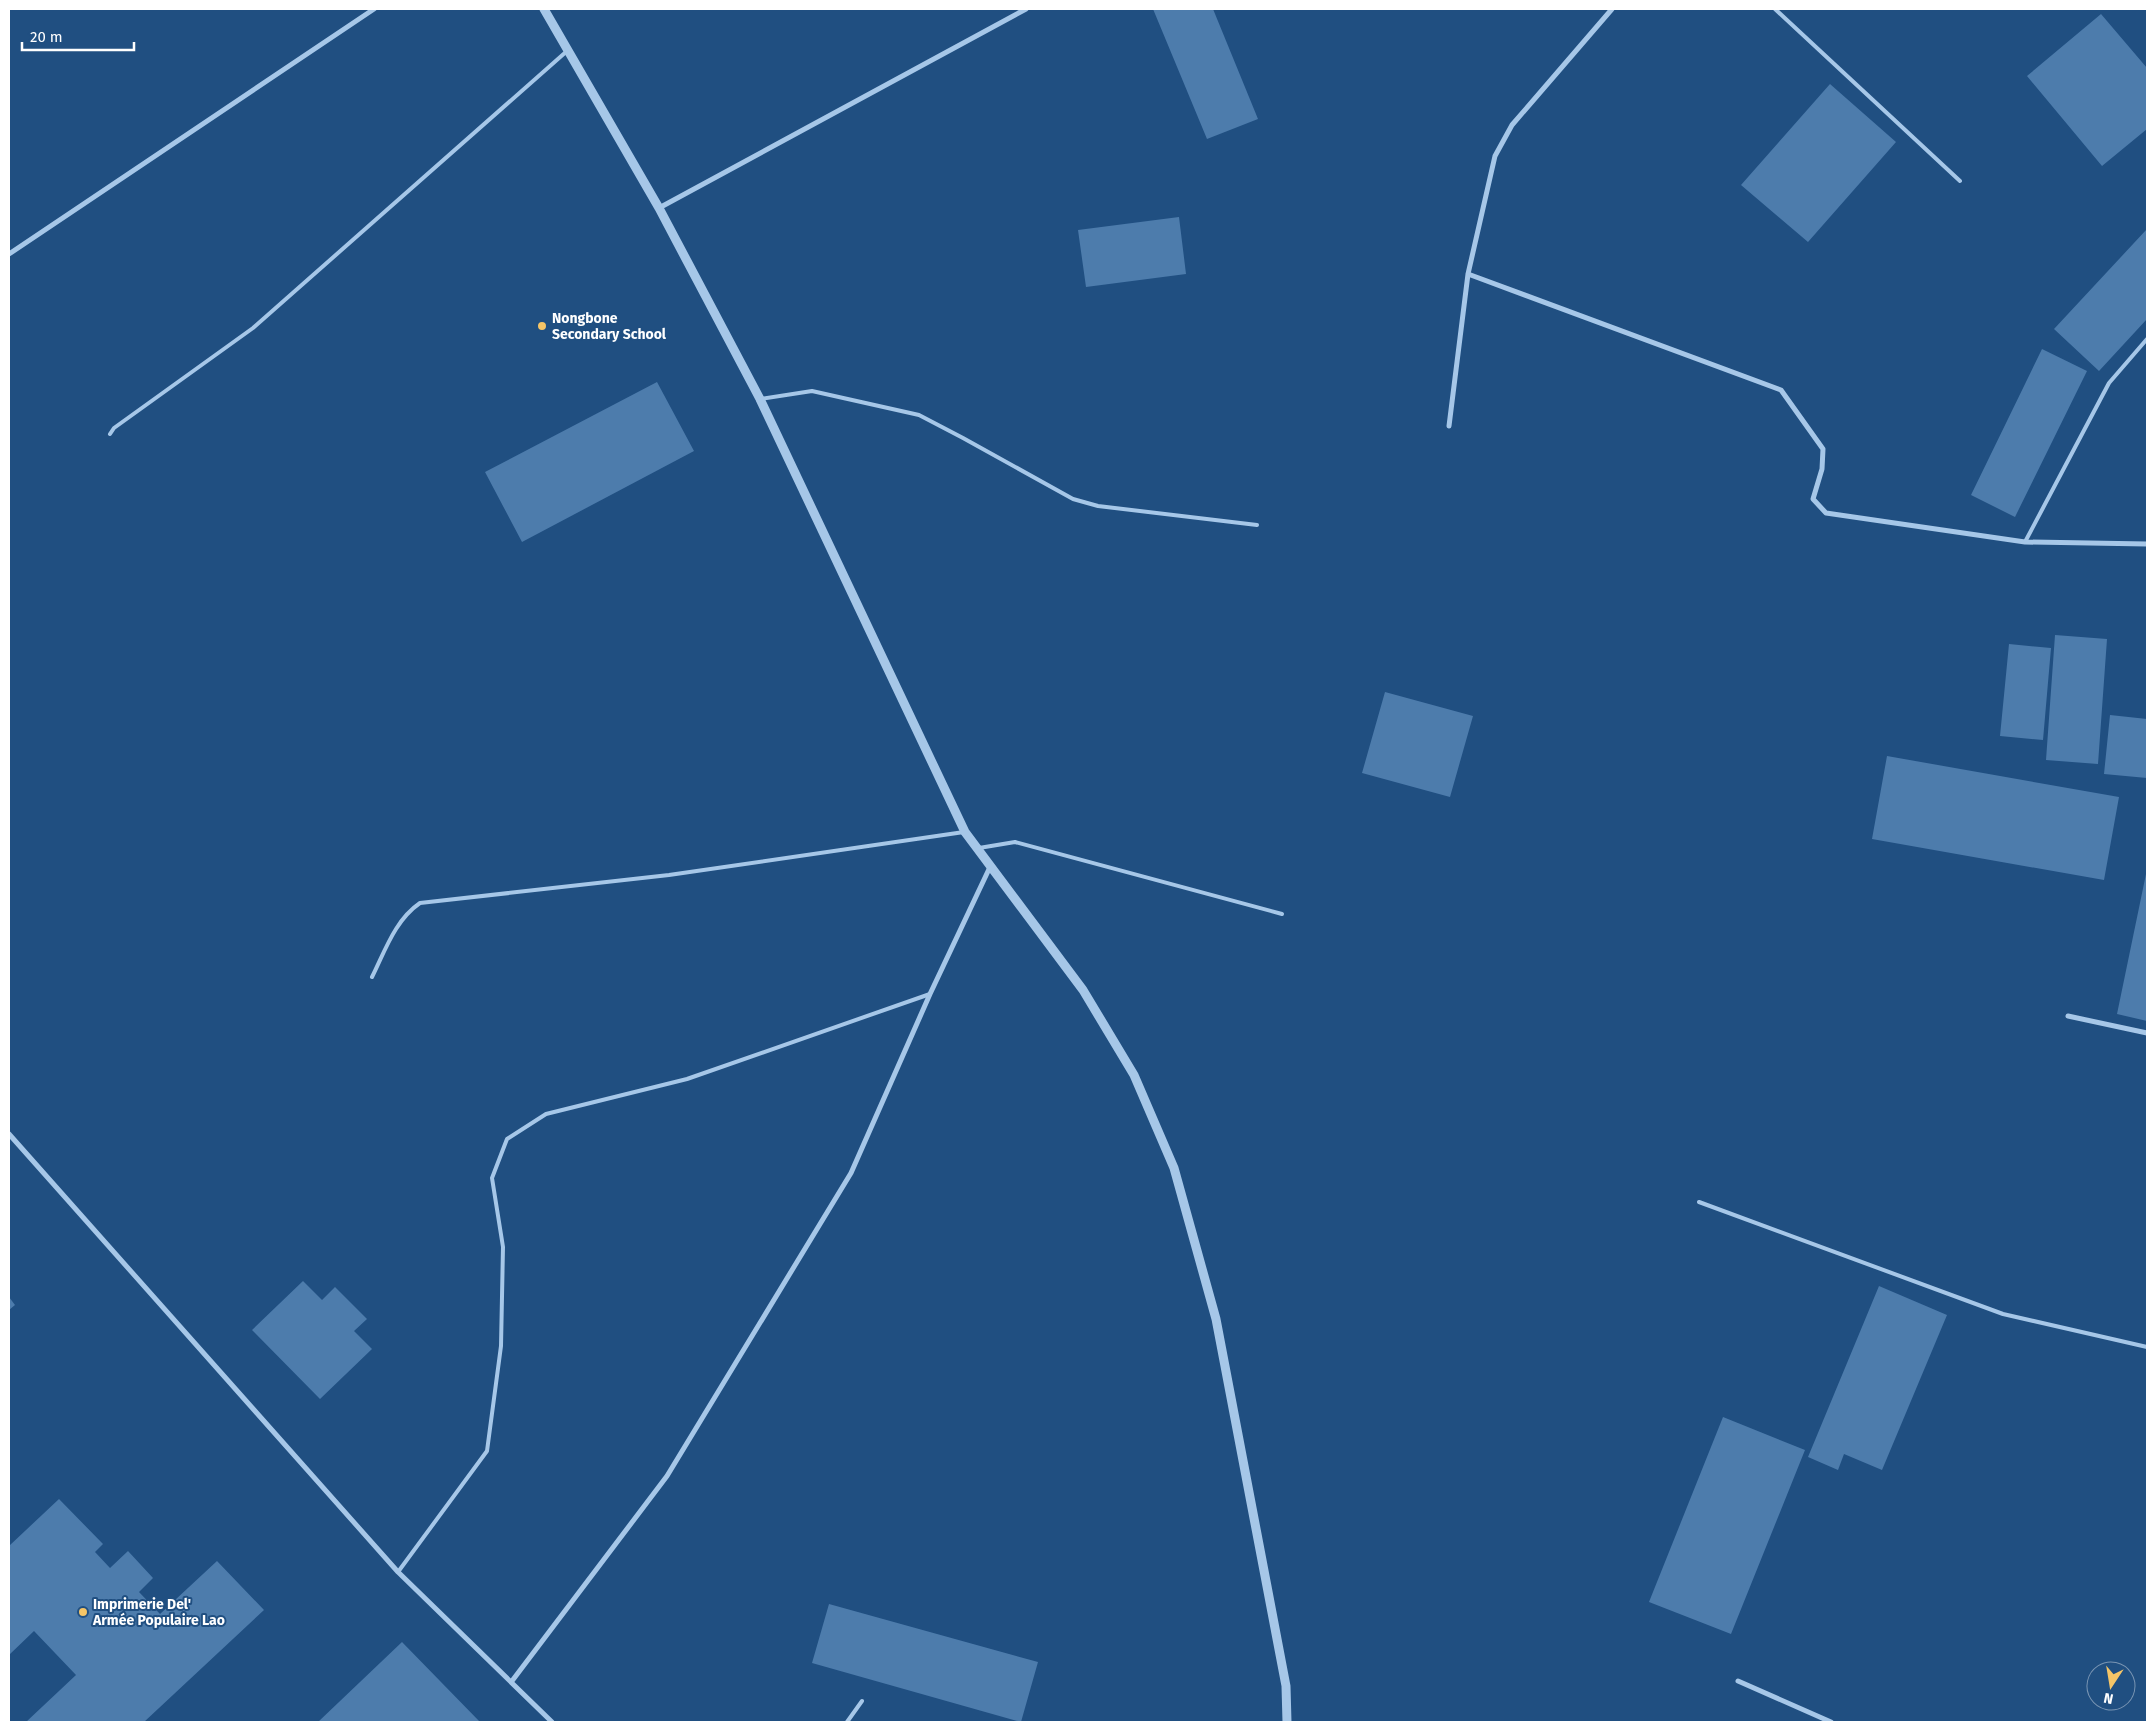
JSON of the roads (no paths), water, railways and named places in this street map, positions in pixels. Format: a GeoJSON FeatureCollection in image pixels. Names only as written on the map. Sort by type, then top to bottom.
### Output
{"type":"FeatureCollection","features":[{"type":"Feature","properties":{"kind":"street"},"geometry":{"type":"LineString","coordinates":[[9,254],[374,9]]}},
{"type":"Feature","properties":{"kind":"street"},"geometry":{"type":"LineString","coordinates":[[544,9],[659,208],[760,399],[965,832],[1083,990],[1134,1075],[1174,1168],[1216,1319],[1286,1686],[1288,1722]]}},
{"type":"Feature","properties":{"kind":"street"},"geometry":{"type":"LineString","coordinates":[[659,208],[1026,9]]}},
{"type":"Feature","properties":{"kind":"street"},"geometry":{"type":"LineString","coordinates":[[1450,426],[1468,274],[1495,156],[1512,124],[1612,9]]}},
{"type":"Feature","properties":{"kind":"street"},"geometry":{"type":"LineString","coordinates":[[1468,274],[1781,390],[1823,449],[1822,469],[1813,499],[1826,512],[2025,542],[2147,544]]}},
{"type":"Feature","properties":{"kind":"street"},"geometry":{"type":"LineString","coordinates":[[512,1681],[667,1476],[851,1173],[930,994],[990,866]]}},
{"type":"Feature","properties":{"kind":"street"},"geometry":{"type":"LineString","coordinates":[[2068,1016],[2147,1033]]}},
{"type":"Feature","properties":{"kind":"street"},"geometry":{"type":"LineString","coordinates":[[9,1134],[398,1572],[552,1722]]}},
{"type":"Feature","properties":{"kind":"street"},"geometry":{"type":"LineString","coordinates":[[1738,1681],[1831,1722]]}},
{"type":"Feature","properties":{"kind":"lane"},"geometry":{"type":"LineString","coordinates":[[1775,9],[1960,181]]}},
{"type":"Feature","properties":{"kind":"lane"},"geometry":{"type":"LineString","coordinates":[[110,434],[114,428],[253,328],[567,51]]}},
{"type":"Feature","properties":{"kind":"lane"},"geometry":{"type":"LineString","coordinates":[[2025,542],[2109,383],[2147,339]]}},
{"type":"Feature","properties":{"kind":"lane"},"geometry":{"type":"LineString","coordinates":[[760,399],[812,392],[919,415],[1073,499],[1098,506],[1257,525]]}},
{"type":"Feature","properties":{"kind":"lane"},"geometry":{"type":"LineString","coordinates":[[372,977],[400,922],[408,911],[420,903],[668,875],[965,832]]}},
{"type":"Feature","properties":{"kind":"lane"},"geometry":{"type":"LineString","coordinates":[[978,848],[1015,842],[1282,914]]}},
{"type":"Feature","properties":{"kind":"lane"},"geometry":{"type":"LineString","coordinates":[[398,1572],[487,1450],[501,1346],[503,1266],[503,1246],[492,1178],[507,1139],[546,1114],[687,1079],[930,994]]}},
{"type":"Feature","properties":{"kind":"lane"},"geometry":{"type":"LineString","coordinates":[[1699,1202],[2003,1314],[2147,1347]]}},
{"type":"Feature","properties":{"kind":"lane"},"geometry":{"type":"LineString","coordinates":[[847,1722],[862,1701]]}},
{"type":"Feature","properties":{"kind":"place","name":"Nongbone Secondary School"},"geometry":{"type":"Point","coordinates":[542,326]}},
{"type":"Feature","properties":{"kind":"place","name":"Imprimerie Del' Armée Populaire Lao"},"geometry":{"type":"Point","coordinates":[83,1612]}}]}
